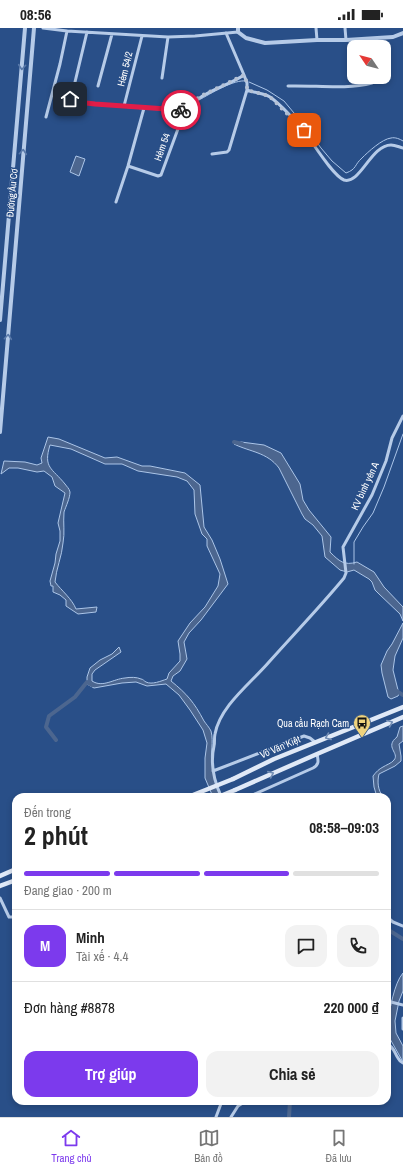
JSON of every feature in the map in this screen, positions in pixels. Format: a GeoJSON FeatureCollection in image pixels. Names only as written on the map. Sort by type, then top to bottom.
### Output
{"type":"FeatureCollection","features":[{"type":"Feature","properties":{"kind":"main road","name":"Võ Văn Kiệt"},"geometry":{"type":"LineString","coordinates":[[198,793],[274,759],[403,706]]}},
{"type":"Feature","properties":{"kind":"main road","name":"Võ Văn Kiệt"},"geometry":{"type":"LineString","coordinates":[[225,793],[403,717]]}},
{"type":"Feature","properties":{"kind":"main road"},"geometry":{"type":"LineString","coordinates":[[0,876],[12,871]]}},
{"type":"Feature","properties":{"kind":"main road"},"geometry":{"type":"LineString","coordinates":[[0,886],[12,882]]}},
{"type":"Feature","properties":{"kind":"street","name":"Đường Âu Cơ"},"geometry":{"type":"LineString","coordinates":[[0,320],[25,28]]}},
{"type":"Feature","properties":{"kind":"street","name":"Đường Âu Cơ"},"geometry":{"type":"LineString","coordinates":[[0,432],[34,28]]}},
{"type":"Feature","properties":{"kind":"street"},"geometry":{"type":"LineString","coordinates":[[43,28],[66,31],[168,37],[226,33],[238,30],[246,38],[264,43],[393,37],[403,33]]}},
{"type":"Feature","properties":{"kind":"street"},"geometry":{"type":"LineString","coordinates":[[316,28],[317,40]]}},
{"type":"Feature","properties":{"kind":"street"},"geometry":{"type":"LineString","coordinates":[[345,28],[346,40]]}},
{"type":"Feature","properties":{"kind":"street"},"geometry":{"type":"LineString","coordinates":[[46,117],[60,64],[66,31]]}},
{"type":"Feature","properties":{"kind":"street"},"geometry":{"type":"LineString","coordinates":[[75,82],[87,32]]}},
{"type":"Feature","properties":{"kind":"street"},"geometry":{"type":"LineString","coordinates":[[212,154],[227,152],[229,150],[247,90],[247,82],[226,33]]}},
{"type":"Feature","properties":{"kind":"street"},"geometry":{"type":"LineString","coordinates":[[98,86],[112,34]]}},
{"type":"Feature","properties":{"kind":"street","name":"Hẻm 54/2"},"geometry":{"type":"LineString","coordinates":[[124,106],[142,36]]}},
{"type":"Feature","properties":{"kind":"street"},"geometry":{"type":"LineString","coordinates":[[162,78],[168,37]]}},
{"type":"Feature","properties":{"kind":"street","name":"Hẻm 54"},"geometry":{"type":"LineString","coordinates":[[128,166],[158,176],[160,175],[186,110],[199,97],[244,75]]}},
{"type":"Feature","properties":{"kind":"street"},"geometry":{"type":"LineString","coordinates":[[288,86],[338,86],[367,84]]}},
{"type":"Feature","properties":{"kind":"street"},"geometry":{"type":"LineString","coordinates":[[247,90],[266,95],[274,101],[299,125],[321,156],[338,176],[345,180],[353,179],[369,159],[385,146],[392,145],[403,148]]}},
{"type":"Feature","properties":{"kind":"street"},"geometry":{"type":"LineString","coordinates":[[53,94],[86,103],[186,110]]}},
{"type":"Feature","properties":{"kind":"street"},"geometry":{"type":"LineString","coordinates":[[116,202],[128,166],[144,108]]}},
{"type":"Feature","properties":{"kind":"street","name":"KV bình yên A"},"geometry":{"type":"LineString","coordinates":[[213,771],[212,760],[215,733],[227,709],[241,691],[265,667],[342,580],[346,573],[343,547],[372,495],[386,461],[392,438],[403,416]]}},
{"type":"Feature","properties":{"kind":"street"},"geometry":{"type":"LineString","coordinates":[[218,793],[213,771],[304,736],[315,742]]}},
{"type":"Feature","properties":{"kind":"street"},"geometry":{"type":"LineString","coordinates":[[257,793],[313,768],[318,762],[317,754]]}},
{"type":"Feature","properties":{"kind":"street"},"geometry":{"type":"LineString","coordinates":[[0,898],[7,914],[9,917],[12,917]]}},
{"type":"Feature","properties":{"kind":"street"},"geometry":{"type":"LineString","coordinates":[[391,920],[403,926]]}},
{"type":"Feature","properties":{"kind":"street"},"geometry":{"type":"LineString","coordinates":[[391,1002],[403,1005]]}},
{"type":"Feature","properties":{"kind":"street"},"geometry":{"type":"LineString","coordinates":[[403,1018],[403,1028]]}},
{"type":"Feature","properties":{"kind":"street"},"geometry":{"type":"LineString","coordinates":[[391,1046],[398,1058],[403,1063]]}},
{"type":"Feature","properties":{"kind":"street"},"geometry":{"type":"LineString","coordinates":[[216,1117],[220,1105]]}},
{"type":"Feature","properties":{"kind":"street"},"geometry":{"type":"LineString","coordinates":[[231,1117],[240,1105]]}},
{"type":"Feature","properties":{"kind":"water"},"geometry":{"type":"Polygon","coordinates":[[[76,156],[85,159],[79,176],[70,172],[76,156]]]}},
{"type":"Feature","properties":{"kind":"water"},"geometry":{"type":"Polygon","coordinates":[[[48,437],[59,439],[105,458],[117,457],[142,466],[150,466],[185,473],[200,485],[204,527],[212,540],[220,559],[228,584],[201,620],[189,633],[184,642],[187,659],[180,671],[173,676],[171,681],[190,699],[211,731],[211,756],[214,776],[220,793],[211,793],[205,778],[207,743],[203,730],[179,695],[166,684],[147,686],[136,682],[94,688],[87,684],[87,677],[90,668],[100,660],[112,654],[119,647],[121,652],[95,670],[92,674],[92,681],[100,684],[133,677],[142,679],[148,683],[156,682],[167,679],[169,673],[180,661],[178,641],[190,623],[205,607],[218,586],[220,574],[207,546],[207,539],[202,534],[195,514],[194,490],[187,481],[177,477],[138,471],[122,464],[105,464],[71,449],[50,445],[48,463],[70,492],[64,512],[64,539],[55,582],[69,598],[76,609],[97,607],[96,612],[78,614],[66,606],[66,600],[53,592],[53,586],[51,586],[50,581],[60,541],[58,523],[65,493],[55,486],[52,477],[44,471],[37,472],[18,468],[9,468],[1,474],[4,461],[25,462],[37,465],[42,463],[41,458],[48,437]]]}},
{"type":"Feature","properties":{"kind":"water"},"geometry":{"type":"Polygon","coordinates":[[[241,442],[264,445],[281,453],[300,484],[303,500],[309,510],[331,537],[330,552],[342,562],[357,562],[374,572],[384,587],[403,607],[403,621],[400,614],[375,590],[369,579],[354,570],[347,572],[340,570],[325,557],[322,536],[313,525],[305,519],[279,468],[264,455],[234,444],[241,442]]]}},
{"type":"Feature","properties":{"kind":"water"},"geometry":{"type":"Polygon","coordinates":[[[403,623],[403,638],[395,656],[393,670],[399,694],[391,699],[388,697],[381,665],[403,623]]]}},
{"type":"Feature","properties":{"kind":"water"},"geometry":{"type":"Polygon","coordinates":[[[403,726],[403,741],[399,744],[401,761],[395,766],[379,774],[378,786],[381,793],[376,793],[373,776],[394,760],[395,755],[392,744],[397,737],[400,727],[403,726]]]}},
{"type":"Feature","properties":{"kind":"water"},"geometry":{"type":"Polygon","coordinates":[[[403,973],[403,991],[399,1001],[395,1021],[396,1033],[403,1046],[403,1062],[391,1041],[391,1004],[400,977],[403,973]]]}},
{"type":"Feature","properties":{"kind":"waterway"},"geometry":{"type":"LineString","coordinates":[[199,100],[235,82],[246,81]]}},
{"type":"Feature","properties":{"kind":"waterway"},"geometry":{"type":"LineString","coordinates":[[249,82],[267,90],[284,101],[332,161],[346,173],[352,170],[359,160],[375,146],[387,139],[394,138],[403,141]]}},
{"type":"Feature","properties":{"kind":"waterway"},"geometry":{"type":"LineString","coordinates":[[189,111],[195,103]]}},
{"type":"Feature","properties":{"kind":"waterway"},"geometry":{"type":"LineString","coordinates":[[354,564],[354,542],[373,513],[403,434]]}},
{"type":"Feature","properties":{"kind":"waterway"},"geometry":{"type":"LineString","coordinates":[[234,442],[242,444]]}},
{"type":"Feature","properties":{"kind":"waterway"},"geometry":{"type":"LineString","coordinates":[[56,740],[46,727],[49,716],[75,697],[87,682],[92,685]]}},
{"type":"Feature","properties":{"kind":"waterway"},"geometry":{"type":"LineString","coordinates":[[395,690],[403,695]]}},
{"type":"Feature","properties":{"kind":"waterway"},"geometry":{"type":"LineString","coordinates":[[391,932],[403,939]]}},
{"type":"Feature","properties":{"kind":"waterway"},"geometry":{"type":"LineString","coordinates":[[289,1117],[290,1105]]}},
{"type":"Feature","properties":{"kind":"way so far"},"geometry":{"type":"LineString","coordinates":[[181,110],[186,110],[199,97],[244,75],[247,83],[247,90],[269,96],[304,130]]}},
{"type":"Feature","properties":{"kind":"place","name":"Qua cầu Rạch Cam"},"geometry":{"type":"Point","coordinates":[362,738]}},
{"type":"Feature","properties":{"kind":"route"},"geometry":{"type":"LineString","coordinates":[[70,99],[95,104],[181,110]]}}]}
